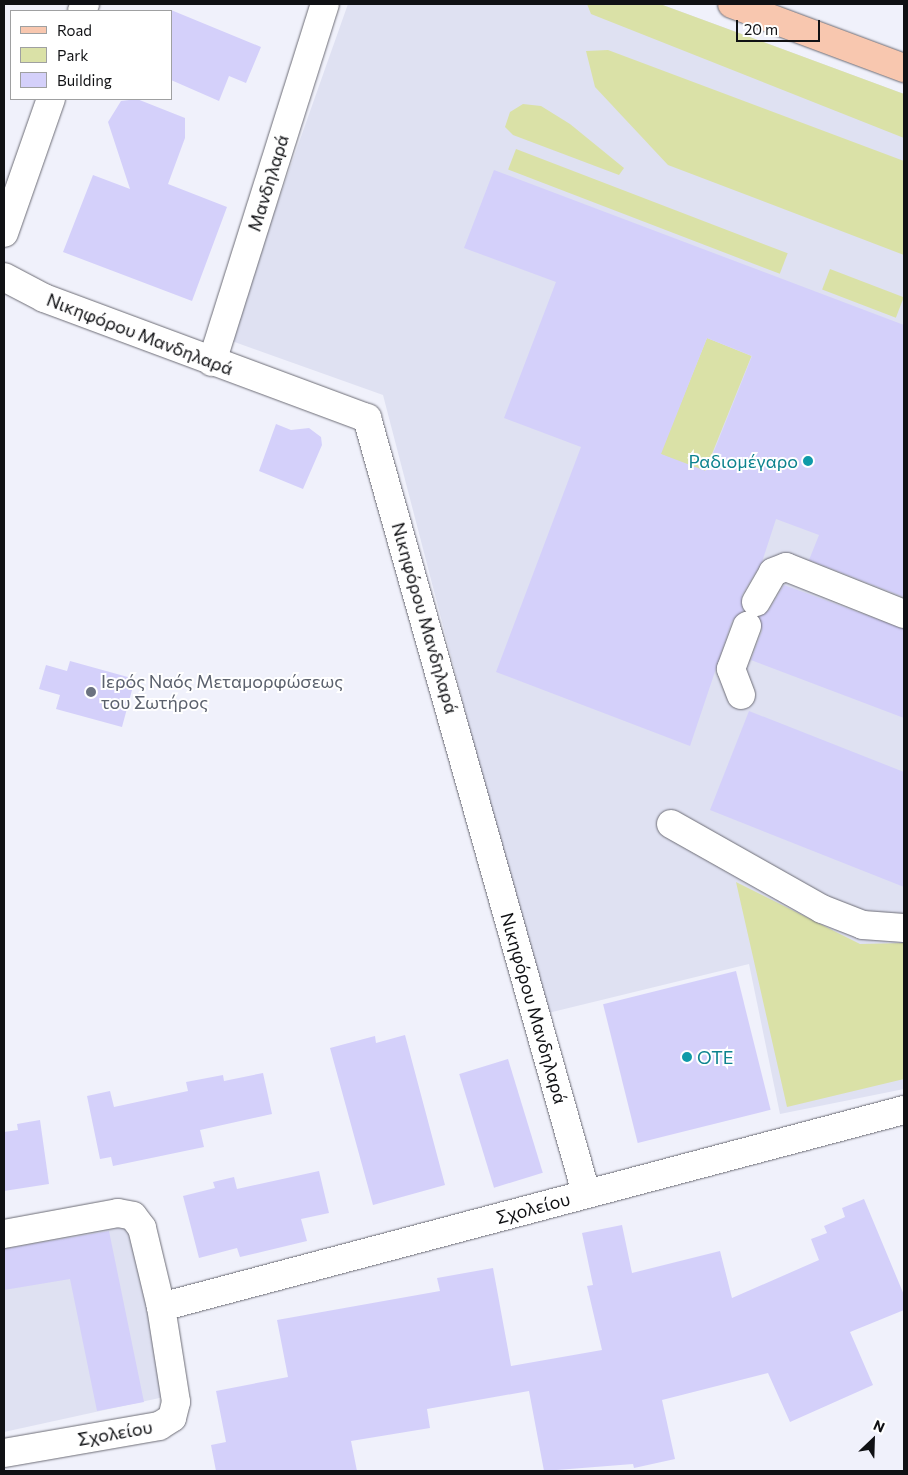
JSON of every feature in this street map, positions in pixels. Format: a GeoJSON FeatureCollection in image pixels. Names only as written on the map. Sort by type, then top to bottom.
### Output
{"type":"FeatureCollection","features":[{"type":"Feature","properties":{"kind":"main road"},"geometry":{"type":"LineString","coordinates":[[732,4],[904,68]]}},
{"type":"Feature","properties":{"kind":"street","name":"Μανδηλαρά"},"geometry":{"type":"LineString","coordinates":[[212,362],[325,4]]}},
{"type":"Feature","properties":{"kind":"street"},"geometry":{"type":"LineString","coordinates":[[4,233],[51,100]]}},
{"type":"Feature","properties":{"kind":"street","name":"Νικηφόρου Μανδηλαρά"},"geometry":{"type":"LineString","coordinates":[[4,277],[44,298],[212,362],[358,412],[372,428],[586,1194]]}},
{"type":"Feature","properties":{"kind":"street"},"geometry":{"type":"LineString","coordinates":[[741,695],[731,669],[752,614],[773,572],[786,567],[904,614]]}},
{"type":"Feature","properties":{"kind":"street"},"geometry":{"type":"LineString","coordinates":[[671,824],[822,910],[862,925],[904,928]]}},
{"type":"Feature","properties":{"kind":"street","name":"Σχολείου"},"geometry":{"type":"LineString","coordinates":[[161,1307],[904,1110]]}},
{"type":"Feature","properties":{"kind":"street","name":"Σχολείου"},"geometry":{"type":"LineString","coordinates":[[4,1234],[118,1213],[133,1216],[142,1228],[161,1307],[176,1402],[167,1423],[4,1453]]}},
{"type":"Feature","properties":{"kind":"shaded area"},"geometry":{"type":"Polygon","coordinates":[[[348,4],[660,4],[904,94],[904,1089],[780,1114],[749,964],[544,1014],[383,395],[229,340],[348,4]]]}},
{"type":"Feature","properties":{"kind":"shaded area"},"geometry":{"type":"Polygon","coordinates":[[[131,1224],[164,1397],[4,1432],[4,1247],[131,1224]]]}},
{"type":"Feature","properties":{"kind":"green space"},"geometry":{"type":"Polygon","coordinates":[[[587,4],[660,4],[904,94],[904,138],[591,14],[587,4]]]}},
{"type":"Feature","properties":{"kind":"green space"},"geometry":{"type":"Polygon","coordinates":[[[608,50],[904,161],[904,255],[668,165],[595,87],[586,51],[608,50]]]}},
{"type":"Feature","properties":{"kind":"green space"},"geometry":{"type":"Polygon","coordinates":[[[523,104],[541,106],[570,124],[624,168],[619,175],[513,135],[505,127],[510,112],[523,104]]]}},
{"type":"Feature","properties":{"kind":"green space"},"geometry":{"type":"Polygon","coordinates":[[[516,149],[788,253],[780,274],[508,170],[516,149]]]}},
{"type":"Feature","properties":{"kind":"green space"},"geometry":{"type":"Polygon","coordinates":[[[830,269],[904,297],[896,318],[822,290],[830,269]]]}},
{"type":"Feature","properties":{"kind":"green space"},"geometry":{"type":"Polygon","coordinates":[[[707,338],[752,356],[705,472],[660,454],[707,338]]]}},
{"type":"Feature","properties":{"kind":"green space"},"geometry":{"type":"Polygon","coordinates":[[[736,882],[860,944],[904,943],[904,1079],[787,1107],[736,882]]]}},
{"type":"Feature","properties":{"kind":"building"},"geometry":{"type":"Polygon","coordinates":[[[172,10],[261,47],[246,83],[229,76],[219,101],[172,80],[172,10]]]}},
{"type":"Feature","properties":{"kind":"building"},"geometry":{"type":"Polygon","coordinates":[[[140,100],[185,118],[185,138],[168,184],[227,207],[192,301],[63,252],[93,175],[130,189],[108,122],[121,101],[140,100]]]}},
{"type":"Feature","properties":{"kind":"building","name":"Ραδιομέγαρο"},"geometry":{"type":"Polygon","coordinates":[[[494,170],[904,325],[904,597],[809,560],[819,535],[776,519],[762,562],[742,595],[743,611],[732,621],[690,746],[496,672],[581,447],[504,418],[556,282],[464,248],[494,170]],[[707,338],[661,454],[706,471],[752,356],[707,338]]]}},
{"type":"Feature","properties":{"kind":"building"},"geometry":{"type":"Polygon","coordinates":[[[276,424],[291,430],[309,428],[321,437],[322,445],[303,489],[259,471],[276,424]]]}},
{"type":"Feature","properties":{"kind":"building"},"geometry":{"type":"Polygon","coordinates":[[[784,585],[904,629],[904,718],[751,660],[762,631],[759,617],[769,610],[784,585]]]}},
{"type":"Feature","properties":{"kind":"building","name":"Ιερός Ναός Μεταμορφώσεως του Σωτήρος"},"geometry":{"type":"Polygon","coordinates":[[[70,661],[135,679],[122,727],[56,709],[60,695],[39,689],[46,665],[67,671],[70,661]]]}},
{"type":"Feature","properties":{"kind":"building"},"geometry":{"type":"Polygon","coordinates":[[[749,711],[904,772],[904,887],[710,810],[749,711]]]}},
{"type":"Feature","properties":{"kind":"building","name":"ΟΤΕ"},"geometry":{"type":"Polygon","coordinates":[[[736,971],[771,1110],[638,1143],[603,1004],[736,971]]]}},
{"type":"Feature","properties":{"kind":"building"},"geometry":{"type":"Polygon","coordinates":[[[405,1035],[445,1185],[373,1205],[330,1048],[375,1036],[376,1043],[405,1035]]]}},
{"type":"Feature","properties":{"kind":"building"},"geometry":{"type":"Polygon","coordinates":[[[508,1059],[543,1173],[494,1188],[459,1074],[508,1059]]]}},
{"type":"Feature","properties":{"kind":"building"},"geometry":{"type":"Polygon","coordinates":[[[263,1073],[272,1114],[200,1130],[204,1147],[113,1166],[111,1157],[100,1159],[87,1096],[110,1091],[114,1107],[188,1091],[186,1082],[223,1075],[224,1081],[263,1073]]]}},
{"type":"Feature","properties":{"kind":"building"},"geometry":{"type":"Polygon","coordinates":[[[40,1120],[49,1184],[4,1191],[4,1132],[18,1130],[17,1124],[40,1120]]]}},
{"type":"Feature","properties":{"kind":"building"},"geometry":{"type":"Polygon","coordinates":[[[319,1171],[329,1213],[301,1219],[307,1241],[240,1257],[237,1248],[199,1258],[183,1196],[215,1188],[213,1182],[234,1177],[237,1189],[319,1171]]]}},
{"type":"Feature","properties":{"kind":"building"},"geometry":{"type":"Polygon","coordinates":[[[864,1199],[904,1295],[904,1310],[850,1332],[873,1385],[790,1422],[768,1373],[662,1400],[675,1459],[634,1468],[633,1464],[544,1471],[529,1391],[427,1409],[430,1428],[351,1441],[357,1471],[216,1471],[211,1445],[226,1442],[216,1391],[288,1377],[277,1320],[440,1291],[437,1278],[493,1268],[511,1366],[602,1350],[587,1286],[593,1285],[582,1233],[622,1225],[632,1273],[720,1251],[732,1298],[819,1260],[811,1239],[827,1233],[824,1226],[845,1217],[842,1208],[864,1199]]]}},
{"type":"Feature","properties":{"kind":"building"},"geometry":{"type":"Polygon","coordinates":[[[109,1231],[144,1402],[97,1411],[70,1279],[4,1290],[4,1249],[109,1231]]]}},
{"type":"Feature","properties":{"kind":"place","name":"Ραδιομέγαρο"},"geometry":{"type":"Point","coordinates":[808,461]}},
{"type":"Feature","properties":{"kind":"place","name":"Ιερός Ναός Μεταμορφώσεως του Σωτήρος"},"geometry":{"type":"Point","coordinates":[91,692]}},
{"type":"Feature","properties":{"kind":"place","name":"ΟΤΕ"},"geometry":{"type":"Point","coordinates":[687,1057]}}]}
